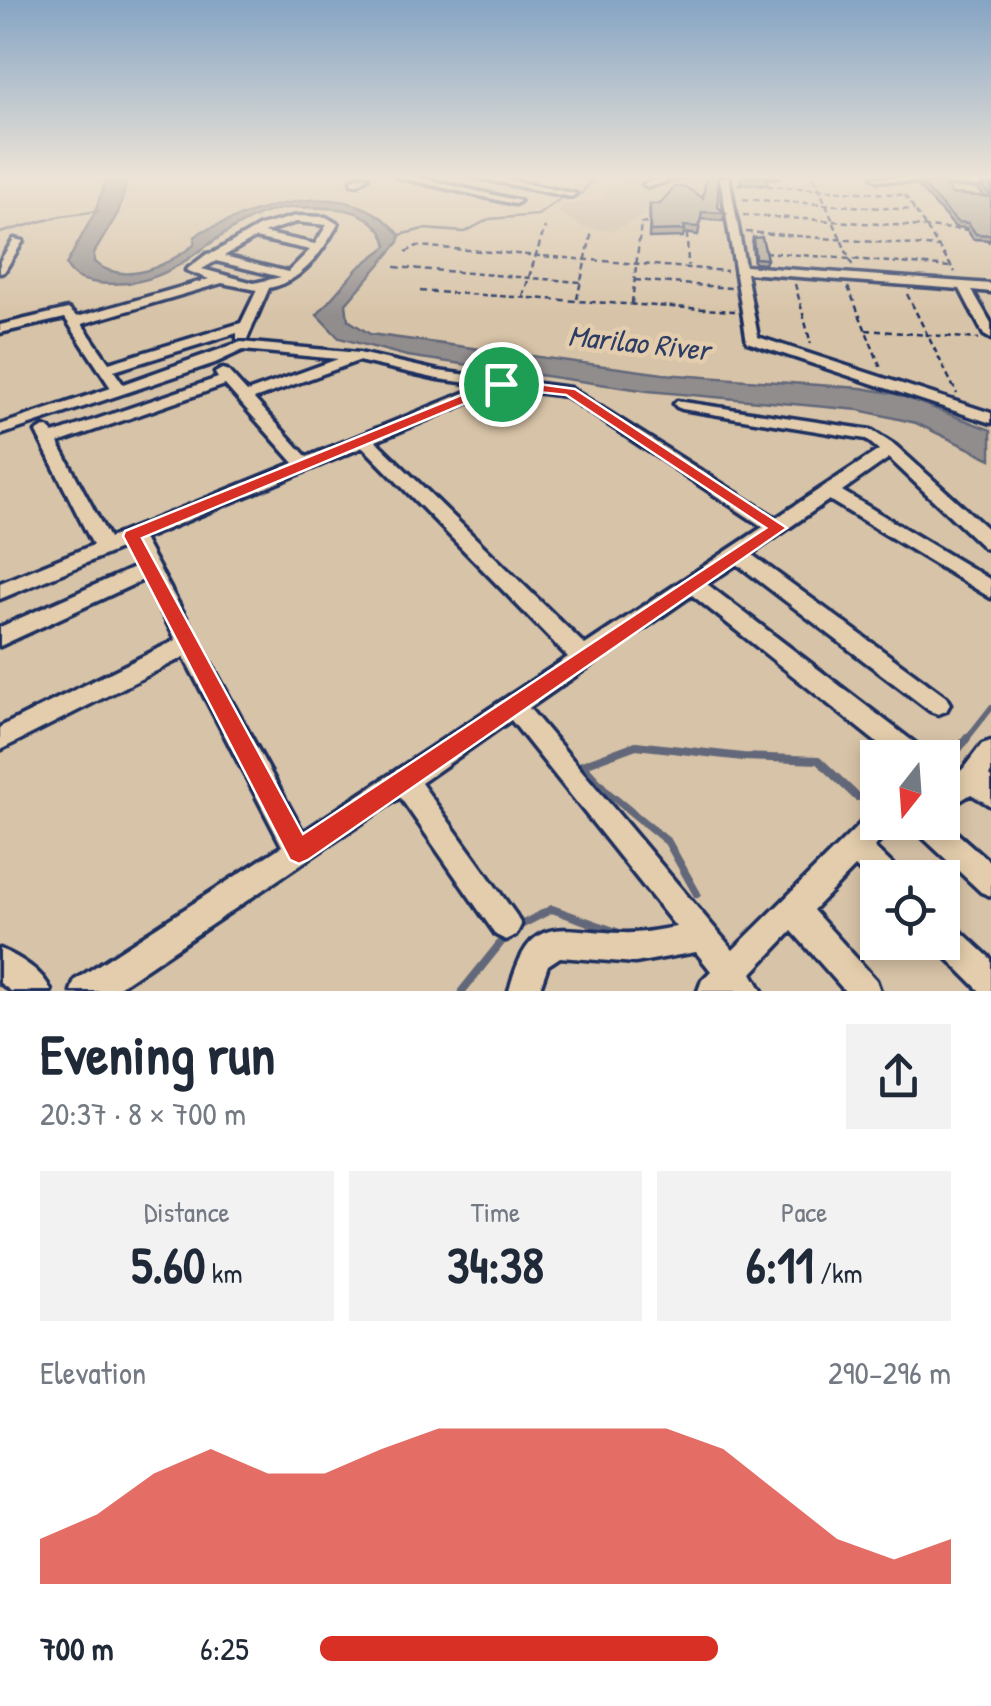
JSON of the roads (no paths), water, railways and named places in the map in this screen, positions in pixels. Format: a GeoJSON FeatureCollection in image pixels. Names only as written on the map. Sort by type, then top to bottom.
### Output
{"type":"FeatureCollection","features":[{"type":"Feature","properties":{"kind":"street"},"geometry":{"type":"LineString","coordinates":[[284,223],[253,234],[192,270],[264,286],[288,275],[317,248],[330,223]]}},
{"type":"Feature","properties":{"kind":"street"},"geometry":{"type":"LineString","coordinates":[[730,223],[752,339],[991,418]]}},
{"type":"Feature","properties":{"kind":"street"},"geometry":{"type":"LineString","coordinates":[[253,234],[317,248]]}},
{"type":"Feature","properties":{"kind":"street"},"geometry":{"type":"LineString","coordinates":[[0,270],[10,248]]}},
{"type":"Feature","properties":{"kind":"street"},"geometry":{"type":"LineString","coordinates":[[210,256],[288,275]]}},
{"type":"Feature","properties":{"kind":"street"},"geometry":{"type":"LineString","coordinates":[[739,270],[991,288]]}},
{"type":"Feature","properties":{"kind":"street"},"geometry":{"type":"LineString","coordinates":[[74,322],[226,278]]}},
{"type":"Feature","properties":{"kind":"street"},"geometry":{"type":"LineString","coordinates":[[240,346],[264,286]]}},
{"type":"Feature","properties":{"kind":"street"},"geometry":{"type":"LineString","coordinates":[[964,286],[991,338]]}},
{"type":"Feature","properties":{"kind":"street"},"geometry":{"type":"LineString","coordinates":[[0,330],[68,313],[120,390]]}},
{"type":"Feature","properties":{"kind":"street"},"geometry":{"type":"LineString","coordinates":[[105,369],[246,326]]}},
{"type":"Feature","properties":{"kind":"street"},"geometry":{"type":"LineString","coordinates":[[0,430],[210,360],[240,346],[359,356],[438,375],[570,392],[778,528]]}},
{"type":"Feature","properties":{"kind":"street"},"geometry":{"type":"LineString","coordinates":[[244,398],[359,356]]}},
{"type":"Feature","properties":{"kind":"street"},"geometry":{"type":"LineString","coordinates":[[210,360],[306,465]]}},
{"type":"Feature","properties":{"kind":"street"},"geometry":{"type":"LineString","coordinates":[[50,441],[228,380]]}},
{"type":"Feature","properties":{"kind":"street"},"geometry":{"type":"LineString","coordinates":[[0,590],[501,384]]}},
{"type":"Feature","properties":{"kind":"street"},"geometry":{"type":"LineString","coordinates":[[682,404],[870,436],[991,544]]}},
{"type":"Feature","properties":{"kind":"street"},"geometry":{"type":"LineString","coordinates":[[37,418],[104,547]]}},
{"type":"Feature","properties":{"kind":"street"},"geometry":{"type":"LineString","coordinates":[[365,440],[584,659]]}},
{"type":"Feature","properties":{"kind":"street"},"geometry":{"type":"LineString","coordinates":[[86,991],[299,852],[890,450]]}},
{"type":"Feature","properties":{"kind":"street"},"geometry":{"type":"LineString","coordinates":[[830,492],[991,590]]}},
{"type":"Feature","properties":{"kind":"street"},"geometry":{"type":"LineString","coordinates":[[132,536],[299,852]]}},
{"type":"Feature","properties":{"kind":"street"},"geometry":{"type":"LineString","coordinates":[[739,555],[938,704]]}},
{"type":"Feature","properties":{"kind":"street"},"geometry":{"type":"LineString","coordinates":[[0,636],[149,569]]}},
{"type":"Feature","properties":{"kind":"street"},"geometry":{"type":"LineString","coordinates":[[694,585],[891,740]]}},
{"type":"Feature","properties":{"kind":"street"},"geometry":{"type":"LineString","coordinates":[[0,739],[189,644]]}},
{"type":"Feature","properties":{"kind":"street"},"geometry":{"type":"LineString","coordinates":[[514,707],[703,936],[731,985],[793,910],[863,840]]}},
{"type":"Feature","properties":{"kind":"street"},"geometry":{"type":"LineString","coordinates":[[961,788],[991,752]]}},
{"type":"Feature","properties":{"kind":"street"},"geometry":{"type":"LineString","coordinates":[[404,780],[506,924]]}},
{"type":"Feature","properties":{"kind":"street"},"geometry":{"type":"LineString","coordinates":[[945,840],[991,882]]}},
{"type":"Feature","properties":{"kind":"street"},"geometry":{"type":"LineString","coordinates":[[855,848],[867,860]]}},
{"type":"Feature","properties":{"kind":"street"},"geometry":{"type":"LineString","coordinates":[[793,910],[865,991]]}},
{"type":"Feature","properties":{"kind":"street"},"geometry":{"type":"LineString","coordinates":[[524,991],[530,965],[549,943],[561,940],[626,948],[703,936]]}},
{"type":"Feature","properties":{"kind":"street"},"geometry":{"type":"LineString","coordinates":[[960,950],[991,980]]}},
{"type":"Feature","properties":{"kind":"street"},"geometry":{"type":"LineString","coordinates":[[0,964],[36,991]]}},
{"type":"Feature","properties":{"kind":"waterway"},"geometry":{"type":"LineString","coordinates":[[0,233],[35,223]]}},
{"type":"Feature","properties":{"kind":"waterway"},"geometry":{"type":"LineString","coordinates":[[400,235],[423,229],[465,232],[481,223]]}},
{"type":"Feature","properties":{"kind":"waterway"},"geometry":{"type":"LineString","coordinates":[[965,741],[991,708]]}},
{"type":"Feature","properties":{"kind":"waterway"},"geometry":{"type":"LineString","coordinates":[[960,747],[967,738]]}},
{"type":"Feature","properties":{"kind":"waterway"},"geometry":{"type":"LineString","coordinates":[[697,894],[668,842],[608,793],[582,765],[636,745],[743,757],[818,760],[860,796]]}},
{"type":"Feature","properties":{"kind":"waterway"},"geometry":{"type":"LineString","coordinates":[[515,928],[552,909],[625,935]]}},
{"type":"Feature","properties":{"kind":"waterway"},"geometry":{"type":"LineString","coordinates":[[462,991],[507,935]]}},
{"type":"Feature","properties":{"kind":"water label","name":"Marilao River"},"geometry":{"type":"Point","coordinates":[639,343]}}]}
